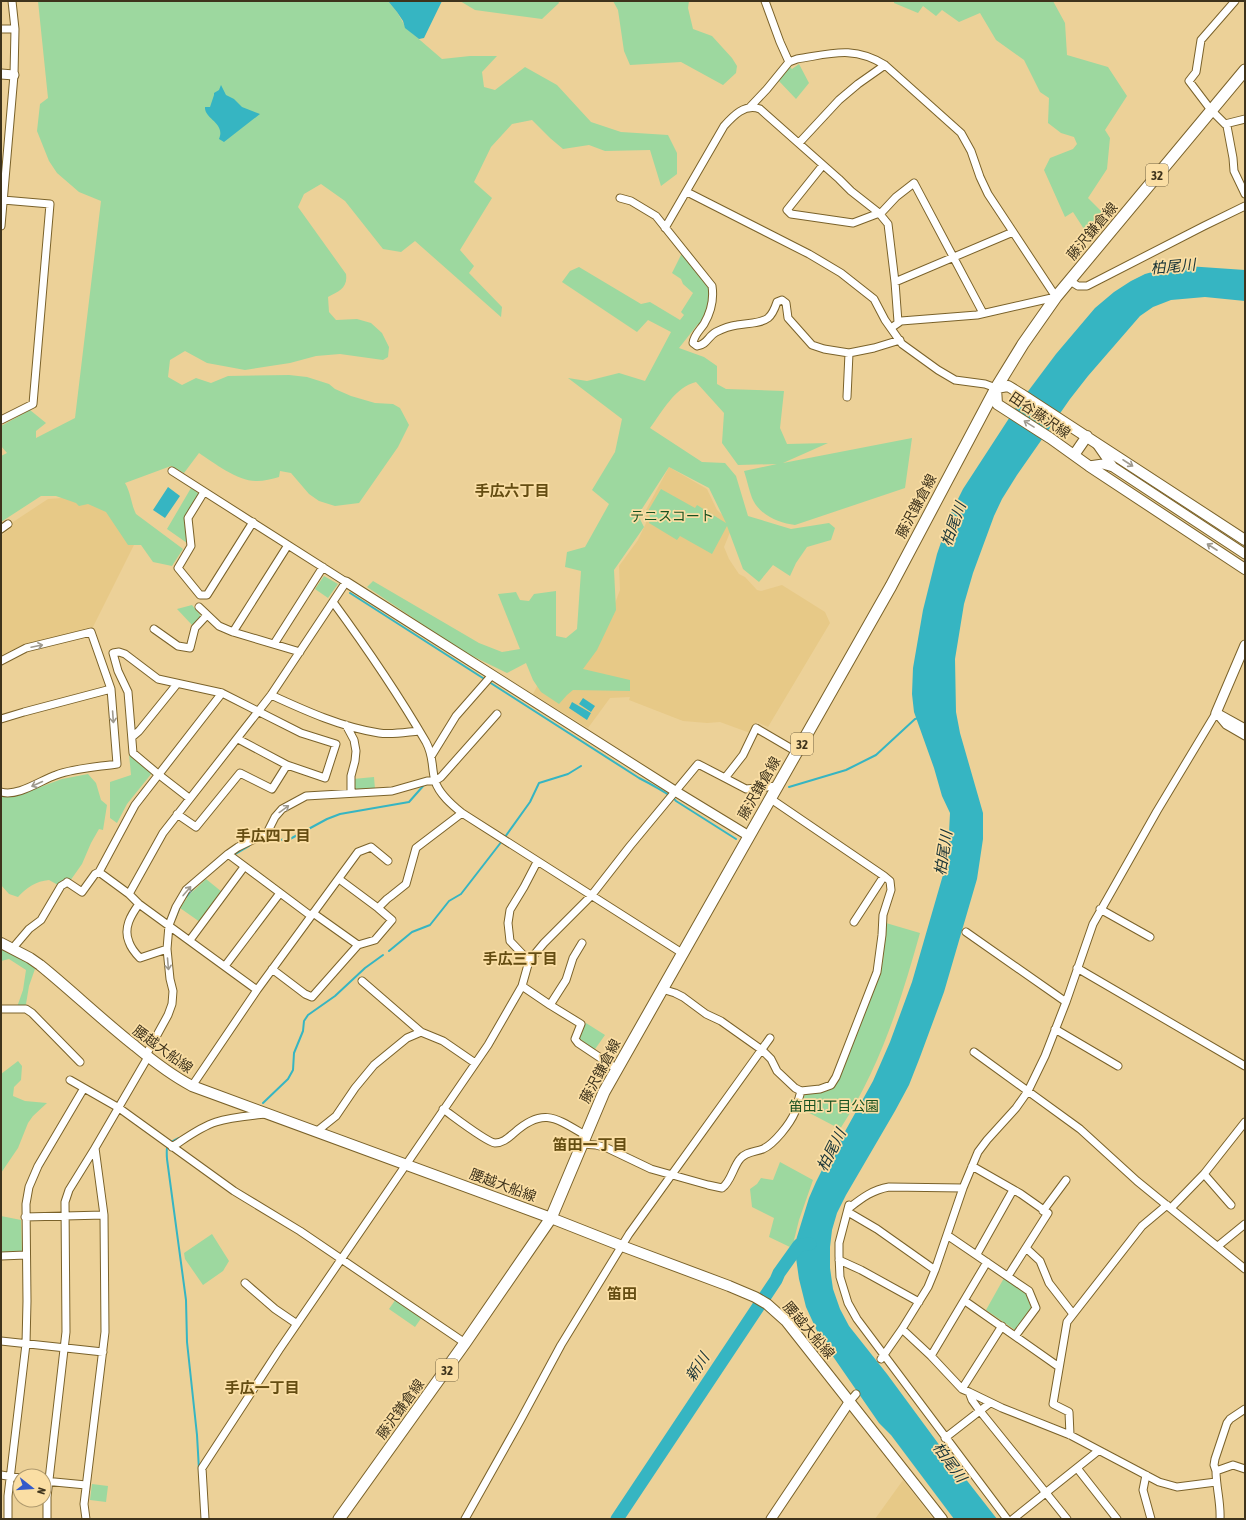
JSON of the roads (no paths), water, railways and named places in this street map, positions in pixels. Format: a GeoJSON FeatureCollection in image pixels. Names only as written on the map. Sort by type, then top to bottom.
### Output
{"type":"FeatureCollection","features":[{"type":"Feature","properties":{"kind":"main road","name":"藤沢鎌倉線"},"geometry":{"type":"LineString","coordinates":[[339,1519],[465,1343],[550,1218],[604,1092],[891,586],[996,388],[1023,344],[1056,298],[1245,70]]}},
{"type":"Feature","properties":{"kind":"main road","name":"田谷藤沢線"},"geometry":{"type":"LineString","coordinates":[[1245,540],[1008,386],[996,388],[997,404],[1245,569]]}},
{"type":"Feature","properties":{"kind":"main road"},"geometry":{"type":"LineString","coordinates":[[1074,456],[1091,439]]}},
{"type":"Feature","properties":{"kind":"main road","name":"腰越大船線"},"geometry":{"type":"LineString","coordinates":[[1,943],[40,965],[107,1024],[147,1056],[173,1076],[192,1086],[550,1218],[729,1286],[767,1304],[786,1320],[853,1398],[942,1519]]}},
{"type":"Feature","properties":{"kind":"street"},"geometry":{"type":"LineString","coordinates":[[1,226],[3,182],[14,75],[15,29],[12,1]]}},
{"type":"Feature","properties":{"kind":"street"},"geometry":{"type":"LineString","coordinates":[[766,1],[780,42],[789,62]]}},
{"type":"Feature","properties":{"kind":"street"},"geometry":{"type":"LineString","coordinates":[[1235,1],[1201,40],[1196,72],[1189,81],[1211,110],[1225,124],[1228,130],[1234,171],[1245,194]]}},
{"type":"Feature","properties":{"kind":"street"},"geometry":{"type":"LineString","coordinates":[[1,29],[15,29]]}},
{"type":"Feature","properties":{"kind":"street"},"geometry":{"type":"LineString","coordinates":[[665,228],[724,126],[734,114],[750,107],[789,62],[797,59],[850,52],[863,54],[884,65],[960,133],[971,151],[988,194],[1056,298],[976,315],[898,322],[891,328]]}},
{"type":"Feature","properties":{"kind":"street"},"geometry":{"type":"LineString","coordinates":[[799,143],[839,100],[884,65]]}},
{"type":"Feature","properties":{"kind":"street"},"geometry":{"type":"LineString","coordinates":[[1,74],[14,75]]}},
{"type":"Feature","properties":{"kind":"street"},"geometry":{"type":"LineString","coordinates":[[750,107],[760,108],[851,191],[879,213],[888,224],[890,231],[898,322]]}},
{"type":"Feature","properties":{"kind":"street"},"geometry":{"type":"LineString","coordinates":[[1225,124],[1245,119]]}},
{"type":"Feature","properties":{"kind":"street"},"geometry":{"type":"LineString","coordinates":[[1,127],[9,128]]}},
{"type":"Feature","properties":{"kind":"street"},"geometry":{"type":"LineString","coordinates":[[823,166],[787,210],[792,214],[853,223],[882,212],[896,197],[914,183],[983,313]]}},
{"type":"Feature","properties":{"kind":"street"},"geometry":{"type":"LineString","coordinates":[[687,192],[829,265],[874,299],[891,328],[906,347],[938,370],[955,380],[985,384],[996,388]]}},
{"type":"Feature","properties":{"kind":"street"},"geometry":{"type":"LineString","coordinates":[[620,198],[630,201],[656,216],[712,286],[714,297],[710,310],[705,323],[693,339],[693,343],[697,346],[701,346],[715,332],[735,325],[762,321],[769,318],[774,311],[777,302],[782,300],[786,303],[788,318],[812,345],[824,349],[849,352],[874,348],[900,340]]}},
{"type":"Feature","properties":{"kind":"street"},"geometry":{"type":"LineString","coordinates":[[1,420],[33,404],[50,204],[3,200]]}},
{"type":"Feature","properties":{"kind":"street"},"geometry":{"type":"LineString","coordinates":[[1070,281],[1078,286],[1086,286],[1245,206]]}},
{"type":"Feature","properties":{"kind":"street"},"geometry":{"type":"LineString","coordinates":[[895,282],[953,259],[1013,232]]}},
{"type":"Feature","properties":{"kind":"street"},"geometry":{"type":"LineString","coordinates":[[847,397],[849,352]]}},
{"type":"Feature","properties":{"kind":"street"},"geometry":{"type":"LineString","coordinates":[[1091,439],[1113,467]]}},
{"type":"Feature","properties":{"kind":"street"},"geometry":{"type":"LineString","coordinates":[[1089,466],[1103,464],[1113,467],[1245,554]]}},
{"type":"Feature","properties":{"kind":"street"},"geometry":{"type":"LineString","coordinates":[[172,471],[675,791],[749,836]]}},
{"type":"Feature","properties":{"kind":"street"},"geometry":{"type":"LineString","coordinates":[[204,492],[188,518],[191,546],[178,568],[200,596],[207,595],[253,522]]}},
{"type":"Feature","properties":{"kind":"street"},"geometry":{"type":"LineString","coordinates":[[1,529],[8,524]]}},
{"type":"Feature","properties":{"kind":"street"},"geometry":{"type":"LineString","coordinates":[[233,632],[288,545]]}},
{"type":"Feature","properties":{"kind":"street"},"geometry":{"type":"LineString","coordinates":[[274,644],[323,567]]}},
{"type":"Feature","properties":{"kind":"street"},"geometry":{"type":"LineString","coordinates":[[129,894],[163,833],[271,695],[346,582]]}},
{"type":"Feature","properties":{"kind":"street"},"geometry":{"type":"LineString","coordinates":[[333,602],[354,630],[419,731],[432,754],[435,781],[440,791],[462,813],[682,953]]}},
{"type":"Feature","properties":{"kind":"street"},"geometry":{"type":"LineString","coordinates":[[199,608],[219,626],[233,632],[300,652]]}},
{"type":"Feature","properties":{"kind":"street"},"geometry":{"type":"LineString","coordinates":[[154,629],[178,646],[190,648],[195,628],[207,615]]}},
{"type":"Feature","properties":{"kind":"street"},"geometry":{"type":"LineString","coordinates":[[1,661],[26,648],[91,632],[111,689],[117,764],[91,767],[57,775],[26,789],[14,792],[1,792]]}},
{"type":"Feature","properties":{"kind":"street"},"geometry":{"type":"LineString","coordinates":[[882,1357],[919,1302],[935,1270],[963,1188],[982,1146],[1016,1108],[1028,1091],[1066,1002],[1093,924],[1100,909],[1216,713],[1245,645]]}},
{"type":"Feature","properties":{"kind":"street"},"geometry":{"type":"LineString","coordinates":[[189,798],[133,753],[128,692],[118,671],[113,653],[118,652],[125,654],[158,680],[222,693],[301,732],[336,744],[325,778],[287,765],[238,739]]}},
{"type":"Feature","properties":{"kind":"street"},"geometry":{"type":"LineString","coordinates":[[432,754],[456,716],[492,675]]}},
{"type":"Feature","properties":{"kind":"street"},"geometry":{"type":"LineString","coordinates":[[132,737],[139,732],[177,684]]}},
{"type":"Feature","properties":{"kind":"street"},"geometry":{"type":"LineString","coordinates":[[1,719],[111,689]]}},
{"type":"Feature","properties":{"kind":"street"},"geometry":{"type":"LineString","coordinates":[[12,949],[29,929],[41,920],[61,886],[67,882],[82,892],[95,874],[99,872],[135,805],[222,693]]}},
{"type":"Feature","properties":{"kind":"street"},"geometry":{"type":"LineString","coordinates":[[271,695],[308,712],[346,725],[381,734],[419,731]]}},
{"type":"Feature","properties":{"kind":"street"},"geometry":{"type":"LineString","coordinates":[[1216,713],[1245,729]]}},
{"type":"Feature","properties":{"kind":"street"},"geometry":{"type":"LineString","coordinates":[[1216,713],[1226,725],[1245,736]]}},
{"type":"Feature","properties":{"kind":"street"},"geometry":{"type":"LineString","coordinates":[[48,1468],[66,1332],[65,1202],[69,1190],[119,1108],[168,1015],[172,1004],[173,991],[170,979],[167,949],[169,925],[176,906],[186,890],[228,854],[238,847],[267,833],[275,817],[282,809],[306,796],[392,791],[427,781],[435,781],[441,777],[497,714]]}},
{"type":"Feature","properties":{"kind":"street"},"geometry":{"type":"LineString","coordinates":[[346,725],[354,740],[356,752],[351,776],[351,793]]}},
{"type":"Feature","properties":{"kind":"street"},"geometry":{"type":"LineString","coordinates":[[725,778],[743,755],[756,728],[797,752]]}},
{"type":"Feature","properties":{"kind":"street"},"geometry":{"type":"LineString","coordinates":[[205,1519],[202,1468],[341,1258],[488,1045],[522,986],[529,962],[544,943],[591,896],[698,764],[746,789],[777,786]]}},
{"type":"Feature","properties":{"kind":"street"},"geometry":{"type":"LineString","coordinates":[[177,814],[196,827],[240,773],[272,789],[287,765]]}},
{"type":"Feature","properties":{"kind":"street"},"geometry":{"type":"LineString","coordinates":[[662,989],[683,997],[706,1014],[721,1021],[762,1050],[771,1059],[777,1071],[795,1088],[802,1091],[820,1089],[831,1085],[836,1076],[877,972],[882,935],[882,915],[891,890],[890,881],[771,798]]}},
{"type":"Feature","properties":{"kind":"street"},"geometry":{"type":"LineString","coordinates":[[378,908],[406,884],[416,848],[462,813]]}},
{"type":"Feature","properties":{"kind":"street"},"geometry":{"type":"LineString","coordinates":[[192,1086],[257,990],[358,852],[371,847],[388,861]]}},
{"type":"Feature","properties":{"kind":"street"},"geometry":{"type":"LineString","coordinates":[[228,854],[280,893],[358,945]]}},
{"type":"Feature","properties":{"kind":"street"},"geometry":{"type":"LineString","coordinates":[[529,962],[510,941],[508,915],[537,862]]}},
{"type":"Feature","properties":{"kind":"street"},"geometry":{"type":"LineString","coordinates":[[190,940],[244,867]]}},
{"type":"Feature","properties":{"kind":"street"},"geometry":{"type":"LineString","coordinates":[[99,872],[129,894],[139,904],[257,990]]}},
{"type":"Feature","properties":{"kind":"street"},"geometry":{"type":"LineString","coordinates":[[854,922],[884,876]]}},
{"type":"Feature","properties":{"kind":"street"},"geometry":{"type":"LineString","coordinates":[[272,969],[312,997],[358,945],[375,940],[392,920],[339,879]]}},
{"type":"Feature","properties":{"kind":"street"},"geometry":{"type":"LineString","coordinates":[[225,966],[280,893]]}},
{"type":"Feature","properties":{"kind":"street"},"geometry":{"type":"LineString","coordinates":[[139,904],[129,918],[127,928],[129,943],[140,958],[167,949]]}},
{"type":"Feature","properties":{"kind":"street"},"geometry":{"type":"LineString","coordinates":[[1100,909],[1150,937]]}},
{"type":"Feature","properties":{"kind":"street"},"geometry":{"type":"LineString","coordinates":[[966,932],[1066,1002]]}},
{"type":"Feature","properties":{"kind":"street"},"geometry":{"type":"LineString","coordinates":[[550,1005],[566,980],[573,958],[582,943]]}},
{"type":"Feature","properties":{"kind":"street"},"geometry":{"type":"LineString","coordinates":[[1077,968],[1245,1066]]}},
{"type":"Feature","properties":{"kind":"street"},"geometry":{"type":"LineString","coordinates":[[362,981],[421,1032],[443,1041],[475,1063]]}},
{"type":"Feature","properties":{"kind":"street"},"geometry":{"type":"LineString","coordinates":[[522,986],[581,1024],[575,1039],[578,1043],[617,1069]]}},
{"type":"Feature","properties":{"kind":"street"},"geometry":{"type":"LineString","coordinates":[[1,1009],[26,1009],[32,1013],[80,1062]]}},
{"type":"Feature","properties":{"kind":"street"},"geometry":{"type":"LineString","coordinates":[[1055,1029],[1118,1066]]}},
{"type":"Feature","properties":{"kind":"street"},"geometry":{"type":"LineString","coordinates":[[316,1132],[336,1116],[355,1088],[374,1065],[407,1038],[421,1032]]}},
{"type":"Feature","properties":{"kind":"street"},"geometry":{"type":"LineString","coordinates":[[465,1519],[561,1345],[629,1234],[770,1038]]}},
{"type":"Feature","properties":{"kind":"street"},"geometry":{"type":"LineString","coordinates":[[974,1052],[1080,1129],[1138,1181],[1245,1269]]}},
{"type":"Feature","properties":{"kind":"street"},"geometry":{"type":"LineString","coordinates":[[70,1080],[119,1108],[234,1191],[300,1231],[465,1343]]}},
{"type":"Feature","properties":{"kind":"street"},"geometry":{"type":"LineString","coordinates":[[8,1519],[10,1476],[26,1344],[25,1217],[27,1195],[32,1178],[84,1088]]}},
{"type":"Feature","properties":{"kind":"street"},"geometry":{"type":"LineString","coordinates":[[443,1110],[492,1142],[502,1142],[526,1123],[548,1116],[561,1121],[583,1139],[607,1148],[651,1169],[722,1188],[726,1186],[734,1167],[741,1158],[762,1149],[774,1141],[794,1113],[802,1091]]}},
{"type":"Feature","properties":{"kind":"street"},"geometry":{"type":"LineString","coordinates":[[172,1146],[214,1122],[231,1118],[268,1114]]}},
{"type":"Feature","properties":{"kind":"street"},"geometry":{"type":"LineString","coordinates":[[1070,1435],[1069,1412],[1053,1404],[1067,1322],[1142,1226],[1169,1207],[1204,1174],[1245,1122]]}},
{"type":"Feature","properties":{"kind":"street"},"geometry":{"type":"LineString","coordinates":[[86,1519],[84,1504],[105,1332],[104,1214],[95,1148]]}},
{"type":"Feature","properties":{"kind":"street"},"geometry":{"type":"LineString","coordinates":[[972,1166],[1021,1194],[1043,1211],[1048,1213],[1008,1276]]}},
{"type":"Feature","properties":{"kind":"street"},"geometry":{"type":"LineString","coordinates":[[1204,1174],[1231,1205]]}},
{"type":"Feature","properties":{"kind":"street"},"geometry":{"type":"LineString","coordinates":[[1043,1211],[1066,1180]]}},
{"type":"Feature","properties":{"kind":"street"},"geometry":{"type":"LineString","coordinates":[[963,1188],[889,1188],[879,1189],[869,1193],[849,1208],[845,1218],[839,1243],[840,1277],[848,1303],[882,1357],[1007,1519]]}},
{"type":"Feature","properties":{"kind":"street"},"geometry":{"type":"LineString","coordinates":[[977,1254],[1013,1190]]}},
{"type":"Feature","properties":{"kind":"street"},"geometry":{"type":"LineString","coordinates":[[849,1208],[935,1270]]}},
{"type":"Feature","properties":{"kind":"street"},"geometry":{"type":"LineString","coordinates":[[25,1217],[104,1214]]}},
{"type":"Feature","properties":{"kind":"street"},"geometry":{"type":"LineString","coordinates":[[1218,1246],[1245,1224]]}},
{"type":"Feature","properties":{"kind":"street"},"geometry":{"type":"LineString","coordinates":[[947,1235],[977,1254],[1029,1291],[1036,1308],[1016,1335]]}},
{"type":"Feature","properties":{"kind":"street"},"geometry":{"type":"LineString","coordinates":[[1026,1248],[1040,1262],[1049,1282],[1074,1314]]}},
{"type":"Feature","properties":{"kind":"street"},"geometry":{"type":"LineString","coordinates":[[1,1256],[26,1255]]}},
{"type":"Feature","properties":{"kind":"street"},"geometry":{"type":"LineString","coordinates":[[839,1260],[861,1270],[919,1302]]}},
{"type":"Feature","properties":{"kind":"street"},"geometry":{"type":"LineString","coordinates":[[931,1356],[987,1262]]}},
{"type":"Feature","properties":{"kind":"street"},"geometry":{"type":"LineString","coordinates":[[245,1283],[275,1309],[297,1324]]}},
{"type":"Feature","properties":{"kind":"street"},"geometry":{"type":"LineString","coordinates":[[965,1301],[1016,1335],[1059,1367]]}},
{"type":"Feature","properties":{"kind":"street"},"geometry":{"type":"LineString","coordinates":[[966,1390],[1002,1326]]}},
{"type":"Feature","properties":{"kind":"street"},"geometry":{"type":"LineString","coordinates":[[902,1329],[966,1390],[980,1411],[1047,1492],[1067,1519]]}},
{"type":"Feature","properties":{"kind":"street"},"geometry":{"type":"LineString","coordinates":[[1,1340],[103,1352]]}},
{"type":"Feature","properties":{"kind":"street"},"geometry":{"type":"LineString","coordinates":[[966,1390],[990,1403],[1070,1435],[1159,1482],[1177,1487],[1216,1482]]}},
{"type":"Feature","properties":{"kind":"street"},"geometry":{"type":"LineString","coordinates":[[771,1519],[853,1398]]}},
{"type":"Feature","properties":{"kind":"street"},"geometry":{"type":"LineString","coordinates":[[945,1438],[990,1403]]}},
{"type":"Feature","properties":{"kind":"street"},"geometry":{"type":"LineString","coordinates":[[1220,1519],[1220,1505],[1214,1465],[1215,1459],[1230,1418],[1245,1409]]}},
{"type":"Feature","properties":{"kind":"street"},"geometry":{"type":"LineString","coordinates":[[1013,1519],[1098,1451]]}},
{"type":"Feature","properties":{"kind":"street"},"geometry":{"type":"LineString","coordinates":[[1216,1471],[1233,1465],[1245,1469]]}},
{"type":"Feature","properties":{"kind":"street"},"geometry":{"type":"LineString","coordinates":[[1077,1468],[1117,1519]]}},
{"type":"Feature","properties":{"kind":"street"},"geometry":{"type":"LineString","coordinates":[[1,1475],[10,1476]]}},
{"type":"Feature","properties":{"kind":"street"},"geometry":{"type":"LineString","coordinates":[[1146,1475],[1143,1490],[1151,1519]]}},
{"type":"Feature","properties":{"kind":"street"},"geometry":{"type":"LineString","coordinates":[[52,1482],[86,1485]]}},
{"type":"Feature","properties":{"kind":"street"},"geometry":{"type":"LineString","coordinates":[[46,1508],[47,1519]]}},
{"type":"Feature","properties":{"kind":"water"},"geometry":{"type":"Polygon","coordinates":[[[388,1],[442,1],[424,38],[419,39],[405,28],[403,21],[388,1]]]}},
{"type":"Feature","properties":{"kind":"water"},"geometry":{"type":"Polygon","coordinates":[[[221,85],[226,95],[234,99],[242,107],[260,114],[224,142],[219,139],[220,129],[208,115],[205,107],[210,107],[214,93],[219,90],[221,85]]]}},
{"type":"Feature","properties":{"kind":"water","name":"柏尾川"},"geometry":{"type":"Polygon","coordinates":[[[1187,266],[1245,270],[1245,301],[1205,297],[1171,300],[1153,307],[1140,316],[1070,399],[1017,475],[1002,499],[994,516],[973,573],[964,604],[955,659],[956,712],[960,733],[983,813],[983,839],[977,879],[944,992],[909,1085],[846,1195],[837,1213],[832,1230],[830,1268],[833,1289],[840,1309],[849,1326],[997,1519],[954,1519],[891,1435],[879,1423],[818,1333],[806,1307],[799,1279],[795,1251],[796,1240],[809,1198],[816,1182],[873,1081],[890,1042],[912,982],[945,868],[948,852],[950,813],[942,796],[934,768],[914,712],[912,694],[913,668],[923,610],[937,554],[951,513],[963,489],[1017,406],[1056,354],[1095,308],[1114,292],[1145,274],[1167,268],[1187,266]]]}},
{"type":"Feature","properties":{"kind":"water"},"geometry":{"type":"Polygon","coordinates":[[[168,487],[180,496],[165,518],[153,510],[168,487]]]}},
{"type":"Feature","properties":{"kind":"water"},"geometry":{"type":"Polygon","coordinates":[[[583,698],[595,706],[591,712],[579,704],[583,698]]]}},
{"type":"Feature","properties":{"kind":"water"},"geometry":{"type":"Polygon","coordinates":[[[572,702],[591,713],[587,720],[569,708],[572,702]]]}},
{"type":"Feature","properties":{"kind":"waterway"},"geometry":{"type":"LineString","coordinates":[[350,593],[736,839]]}},
{"type":"Feature","properties":{"kind":"waterway"},"geometry":{"type":"LineString","coordinates":[[789,787],[846,770],[876,755],[915,719],[919,718]]}},
{"type":"Feature","properties":{"kind":"waterway"},"geometry":{"type":"LineString","coordinates":[[505,837],[530,802],[539,783],[568,774],[581,766]]}},
{"type":"Feature","properties":{"kind":"waterway"},"geometry":{"type":"LineString","coordinates":[[258,841],[263,839],[290,839],[327,819],[340,814],[409,802],[424,785]]}},
{"type":"Feature","properties":{"kind":"waterway"},"geometry":{"type":"LineString","coordinates":[[389,951],[412,932],[430,925],[449,901],[461,894],[502,841]]}},
{"type":"Feature","properties":{"kind":"waterway"},"geometry":{"type":"LineString","coordinates":[[232,856],[249,846]]}},
{"type":"Feature","properties":{"kind":"waterway"},"geometry":{"type":"LineString","coordinates":[[186,897],[196,885]]}},
{"type":"Feature","properties":{"kind":"waterway"},"geometry":{"type":"LineString","coordinates":[[175,919],[179,909]]}},
{"type":"Feature","properties":{"kind":"waterway"},"geometry":{"type":"LineString","coordinates":[[263,1103],[288,1079],[293,1070],[294,1053],[303,1031],[304,1021],[308,1015],[335,996],[365,968],[383,955]]}},
{"type":"Feature","properties":{"kind":"waterway"},"geometry":{"type":"LineString","coordinates":[[179,1138],[169,1143],[167,1147],[167,1159],[186,1300],[187,1342],[197,1435],[199,1470]]}},
{"type":"Feature","properties":{"kind":"waterway","name":"新川"},"geometry":{"type":"LineString","coordinates":[[617,1519],[776,1280],[779,1273],[799,1245],[810,1244]]}},
{"type":"Feature","properties":{"kind":"district","name":"手広六丁目"},"geometry":{"type":"Point","coordinates":[512,490]}},
{"type":"Feature","properties":{"kind":"district","name":"手広四丁目"},"geometry":{"type":"Point","coordinates":[273,835]}},
{"type":"Feature","properties":{"kind":"district","name":"手広三丁目"},"geometry":{"type":"Point","coordinates":[520,958]}},
{"type":"Feature","properties":{"kind":"district","name":"笛田一丁目"},"geometry":{"type":"Point","coordinates":[590,1144]}},
{"type":"Feature","properties":{"kind":"district","name":"笛田"},"geometry":{"type":"Point","coordinates":[622,1293]}},
{"type":"Feature","properties":{"kind":"district","name":"手広一丁目"},"geometry":{"type":"Point","coordinates":[262,1387]}},
{"type":"Feature","properties":{"kind":"park label","name":"テニスコート"},"geometry":{"type":"Point","coordinates":[672,516]}},
{"type":"Feature","properties":{"kind":"park label","name":"笛田1丁目公園"},"geometry":{"type":"Point","coordinates":[834,1106]}}]}
